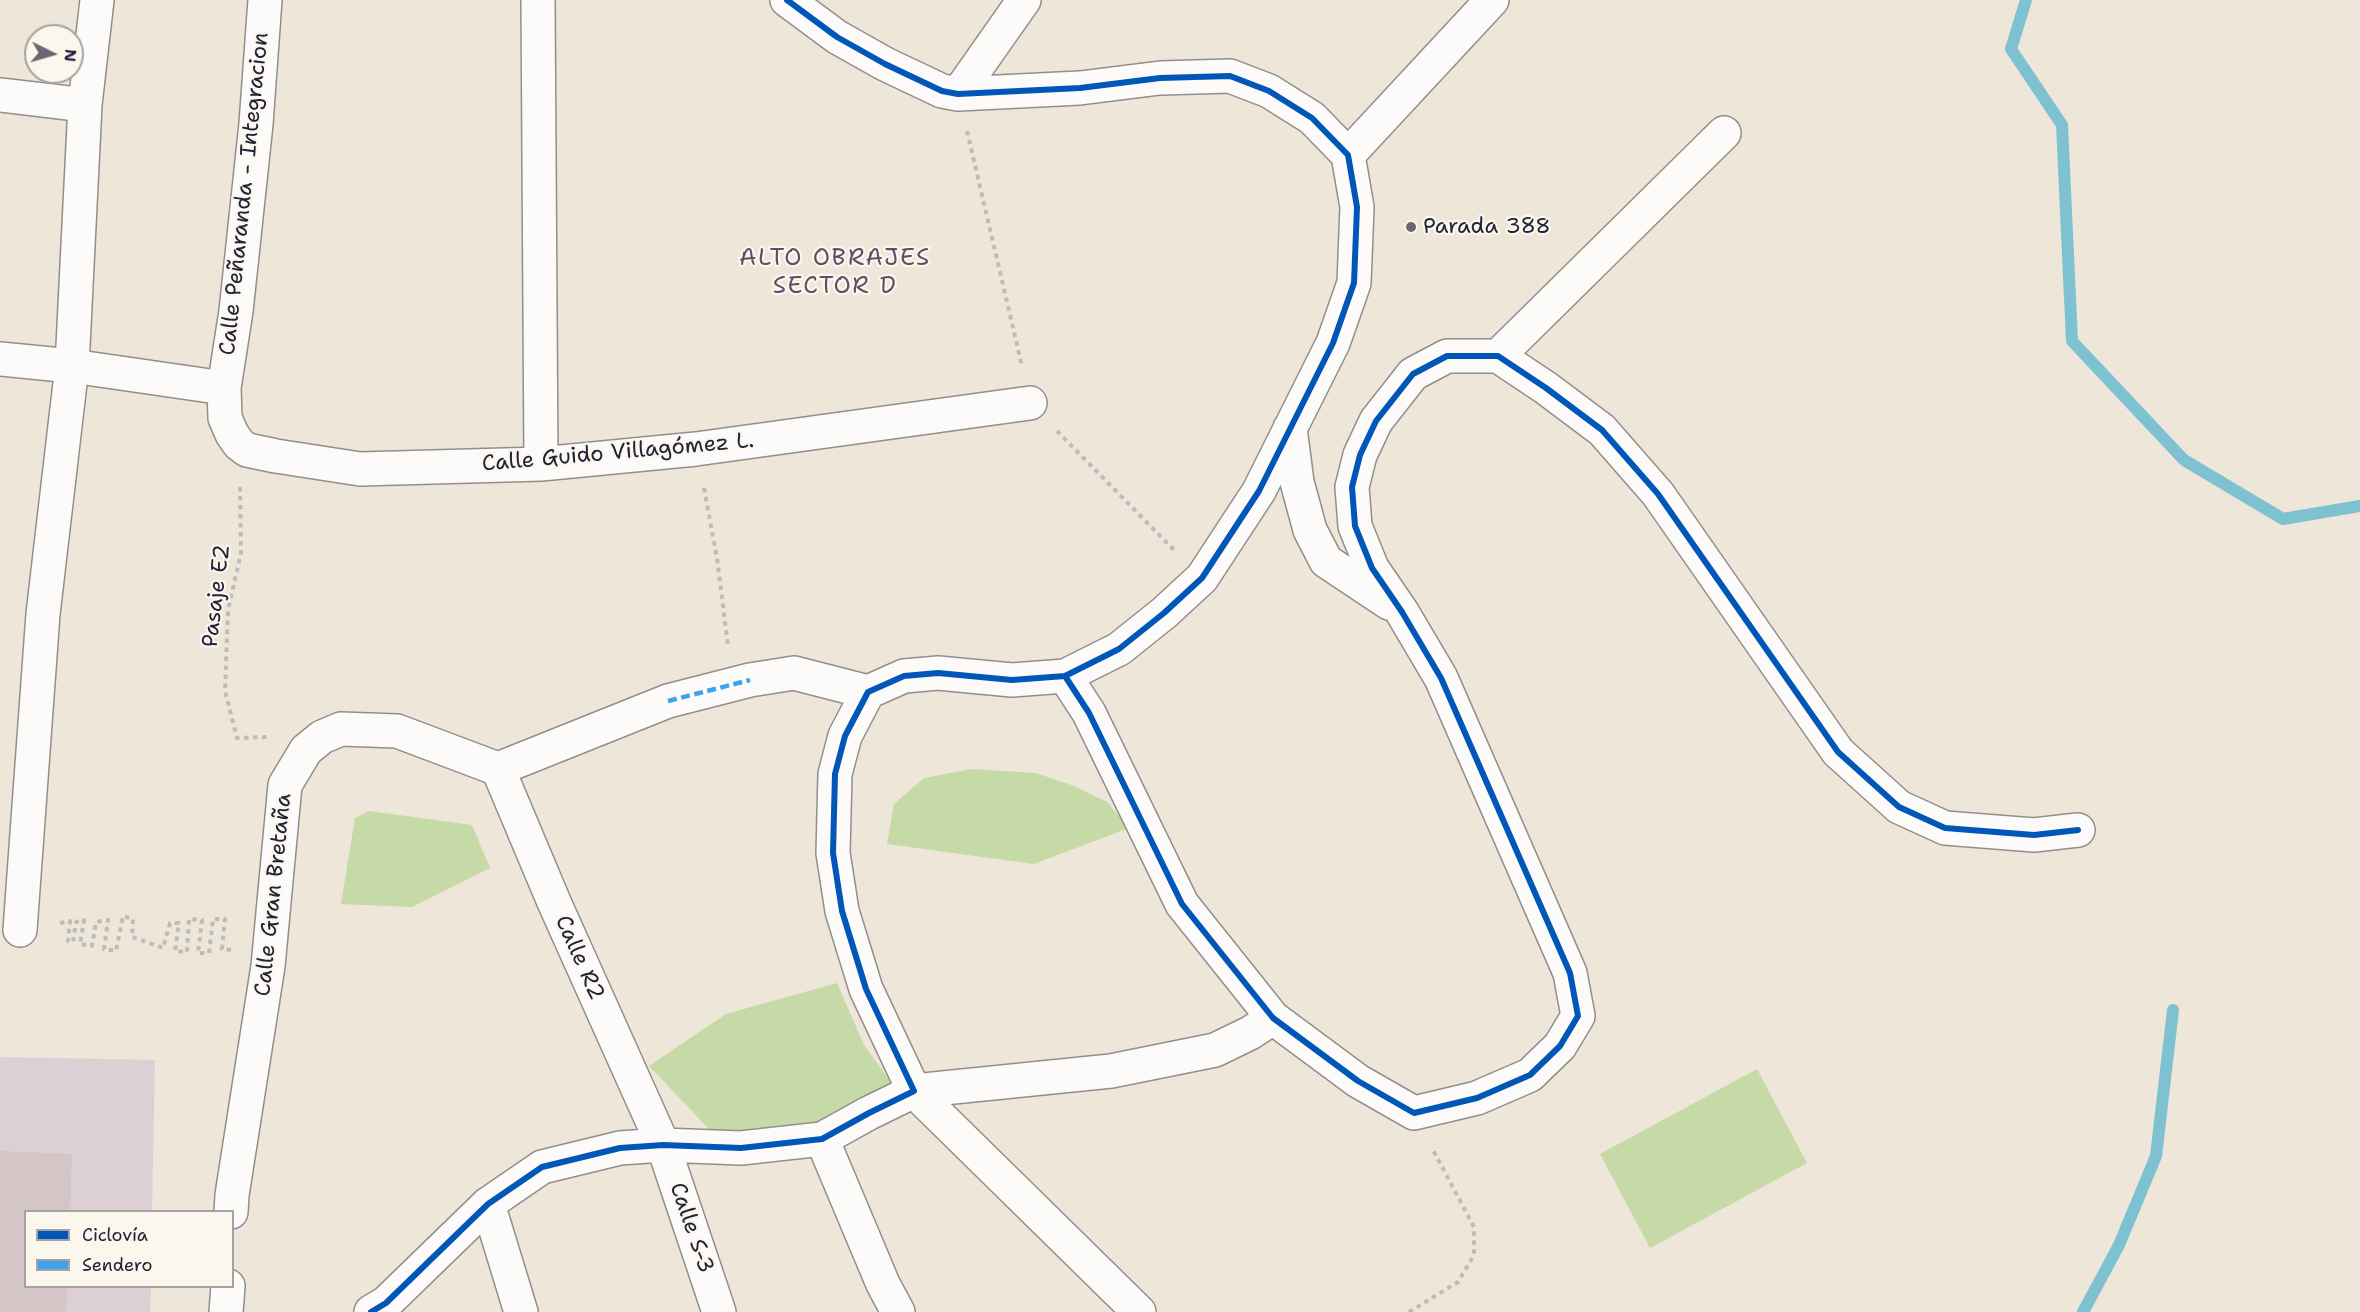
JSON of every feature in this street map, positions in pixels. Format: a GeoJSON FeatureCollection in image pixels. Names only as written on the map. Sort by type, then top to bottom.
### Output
{"type":"FeatureCollection","features":[{"type":"Feature","properties":{"kind":"street"},"geometry":{"type":"LineString","coordinates":[[20,930],[43,614],[72,366],[85,105],[97,0]]}},
{"type":"Feature","properties":{"kind":"street","name":"Calle Peñaranda - Integracion"},"geometry":{"type":"LineString","coordinates":[[224,388],[236,311],[256,124],[265,0]]}},
{"type":"Feature","properties":{"kind":"street"},"geometry":{"type":"LineString","coordinates":[[538,0],[541,464]]}},
{"type":"Feature","properties":{"kind":"street"},"geometry":{"type":"LineString","coordinates":[[322,737],[341,729],[397,731],[498,769],[668,701],[750,680],[794,673],[868,692],[904,676],[938,673],[1012,680],[1065,676],[1119,649],[1164,613],[1202,578],[1259,491],[1333,343],[1354,283],[1357,207],[1348,155],[1312,118],[1269,91],[1230,76],[1160,78],[1080,88],[958,94],[942,91],[885,64],[837,37],[787,0]]}},
{"type":"Feature","properties":{"kind":"street"},"geometry":{"type":"LineString","coordinates":[[958,94],[1024,0]]}},
{"type":"Feature","properties":{"kind":"street"},"geometry":{"type":"LineString","coordinates":[[1348,155],[1492,0]]}},
{"type":"Feature","properties":{"kind":"street"},"geometry":{"type":"LineString","coordinates":[[0,95],[85,105]]}},
{"type":"Feature","properties":{"kind":"street"},"geometry":{"type":"LineString","coordinates":[[1498,356],[1724,133]]}},
{"type":"Feature","properties":{"kind":"street"},"geometry":{"type":"LineString","coordinates":[[1065,676],[1089,713],[1182,904],[1273,1018],[1358,1081],[1414,1113],[1477,1098],[1530,1075],[1560,1046],[1578,1016],[1570,973],[1446,689],[1402,612],[1372,568],[1355,526],[1352,487],[1360,454],[1376,421],[1413,374],[1447,356],[1498,356],[1602,430],[1658,494],[1838,752],[1899,807],[1945,828],[2034,835],[2078,830]]}},
{"type":"Feature","properties":{"kind":"street"},"geometry":{"type":"LineString","coordinates":[[0,359],[72,366],[224,388],[225,418],[232,434],[240,444]]}},
{"type":"Feature","properties":{"kind":"street","name":"Calle Guido Villagómez L."},"geometry":{"type":"LineString","coordinates":[[240,444],[256,452],[360,469],[541,464],[696,449],[1030,403]]}},
{"type":"Feature","properties":{"kind":"street"},"geometry":{"type":"LineString","coordinates":[[1290,428],[1297,482],[1310,530],[1326,561],[1402,612]]}},
{"type":"Feature","properties":{"kind":"street"},"geometry":{"type":"LineString","coordinates":[[868,692],[845,736],[835,774],[833,853],[842,911],[866,989],[914,1091],[1139,1312]]}},
{"type":"Feature","properties":{"kind":"street","name":"Calle Gran Bretaña"},"geometry":{"type":"LineString","coordinates":[[231,1210],[268,966],[285,785],[306,750],[322,737]]}},
{"type":"Feature","properties":{"kind":"street","name":"Calle R2"},"geometry":{"type":"LineString","coordinates":[[498,769],[554,902],[663,1145]]}},
{"type":"Feature","properties":{"kind":"street"},"geometry":{"type":"LineString","coordinates":[[371,1312],[386,1303],[488,1204],[542,1167],[620,1148],[663,1145],[741,1148],[822,1139],[914,1091],[1111,1071],[1215,1050],[1273,1018]]}},
{"type":"Feature","properties":{"kind":"street"},"geometry":{"type":"LineString","coordinates":[[822,1139],[883,1284],[898,1312]]}},
{"type":"Feature","properties":{"kind":"street","name":"Calle S-3"},"geometry":{"type":"LineString","coordinates":[[663,1145],[719,1312]]}},
{"type":"Feature","properties":{"kind":"street"},"geometry":{"type":"LineString","coordinates":[[488,1204],[521,1312]]}},
{"type":"Feature","properties":{"kind":"street"},"geometry":{"type":"LineString","coordinates":[[226,1312],[228,1288]]}},
{"type":"Feature","properties":{"kind":"path"},"geometry":{"type":"LineString","coordinates":[[958,94],[1030,403],[1202,578]]}},
{"type":"Feature","properties":{"kind":"path"},"geometry":{"type":"LineString","coordinates":[[696,449],[717,558],[728,646],[750,680]]}},
{"type":"Feature","properties":{"kind":"path"},"geometry":{"type":"LineString","coordinates":[[20,930],[70,921],[68,941],[73,942],[76,922],[84,920],[80,944],[92,946],[96,922],[108,920],[104,949],[116,951],[123,916],[133,918],[132,937],[163,948],[170,923],[179,922],[175,951],[187,952],[189,919],[202,920],[198,953],[209,953],[213,919],[225,919],[222,949],[233,950],[234,942]]}},
{"type":"Feature","properties":{"kind":"path"},"geometry":{"type":"LineString","coordinates":[[1409,1312],[1458,1282],[1474,1255],[1474,1227],[1414,1113]]}},
{"type":"Feature","properties":{"kind":"shaded area"},"geometry":{"type":"Polygon","coordinates":[[[0,1057],[155,1060],[152,1210],[24,1210],[24,1288],[151,1288],[150,1312],[0,1312],[0,1057]]]}},
{"type":"Feature","properties":{"kind":"green space"},"geometry":{"type":"Polygon","coordinates":[[[972,769],[1036,773],[1074,786],[1107,802],[1129,828],[1034,864],[887,844],[894,804],[924,778],[972,769]]]}},
{"type":"Feature","properties":{"kind":"green space"},"geometry":{"type":"Polygon","coordinates":[[[369,811],[472,825],[490,868],[412,907],[341,904],[355,818],[369,811]]]}},
{"type":"Feature","properties":{"kind":"green space"},"geometry":{"type":"Polygon","coordinates":[[[837,983],[864,1045],[893,1085],[856,1120],[751,1144],[710,1130],[649,1066],[726,1014],[837,983]]]}},
{"type":"Feature","properties":{"kind":"green space"},"geometry":{"type":"Polygon","coordinates":[[[1757,1069],[1807,1163],[1650,1248],[1600,1154],[1757,1069]]]}},
{"type":"Feature","properties":{"kind":"building"},"geometry":{"type":"Polygon","coordinates":[[[0,1151],[72,1154],[70,1210],[24,1210],[24,1288],[67,1288],[66,1312],[0,1312],[0,1151]]]}},
{"type":"Feature","properties":{"kind":"waterway"},"geometry":{"type":"LineString","coordinates":[[2026,0],[2011,49],[2062,125],[2072,341],[2184,460],[2283,519],[2360,506]]}},
{"type":"Feature","properties":{"kind":"waterway"},"geometry":{"type":"LineString","coordinates":[[2083,1312],[2119,1245],[2156,1156],[2173,1010]]}},
{"type":"Feature","properties":{"kind":"marked path"},"geometry":{"type":"LineString","coordinates":[[668,701],[750,680]]}},
{"type":"Feature","properties":{"kind":"cycle path"},"geometry":{"type":"LineString","coordinates":[[371,1312],[386,1303],[488,1204],[542,1167],[620,1148],[663,1145],[741,1148],[822,1139],[914,1091],[866,989],[842,911],[833,853],[835,774],[845,736],[868,692],[904,676],[938,673],[1012,680],[1065,676],[1119,649],[1164,613],[1202,578],[1259,491],[1333,343],[1354,283],[1357,207],[1348,155],[1312,118],[1269,91],[1230,76],[1160,78],[1080,88],[958,94],[942,91],[885,64],[837,37],[787,0]]}},
{"type":"Feature","properties":{"kind":"cycle path"},"geometry":{"type":"LineString","coordinates":[[1065,676],[1089,713],[1182,904],[1273,1018],[1358,1081],[1414,1113],[1477,1098],[1530,1075],[1560,1046],[1578,1016],[1570,973],[1441,678],[1402,612],[1372,568],[1355,526],[1352,487],[1360,455],[1376,421],[1413,374],[1447,356],[1498,356],[1602,430],[1658,494],[1838,752],[1899,807],[1945,828],[2034,835],[2078,830]]}},
{"type":"Feature","properties":{"kind":"place","name":"Parada 388"},"geometry":{"type":"Point","coordinates":[1411,227]}},
{"type":"Feature","properties":{"kind":"district","name":"ALTO OBRAJES SECTOR D"},"geometry":{"type":"Point","coordinates":[835,273]}}]}
